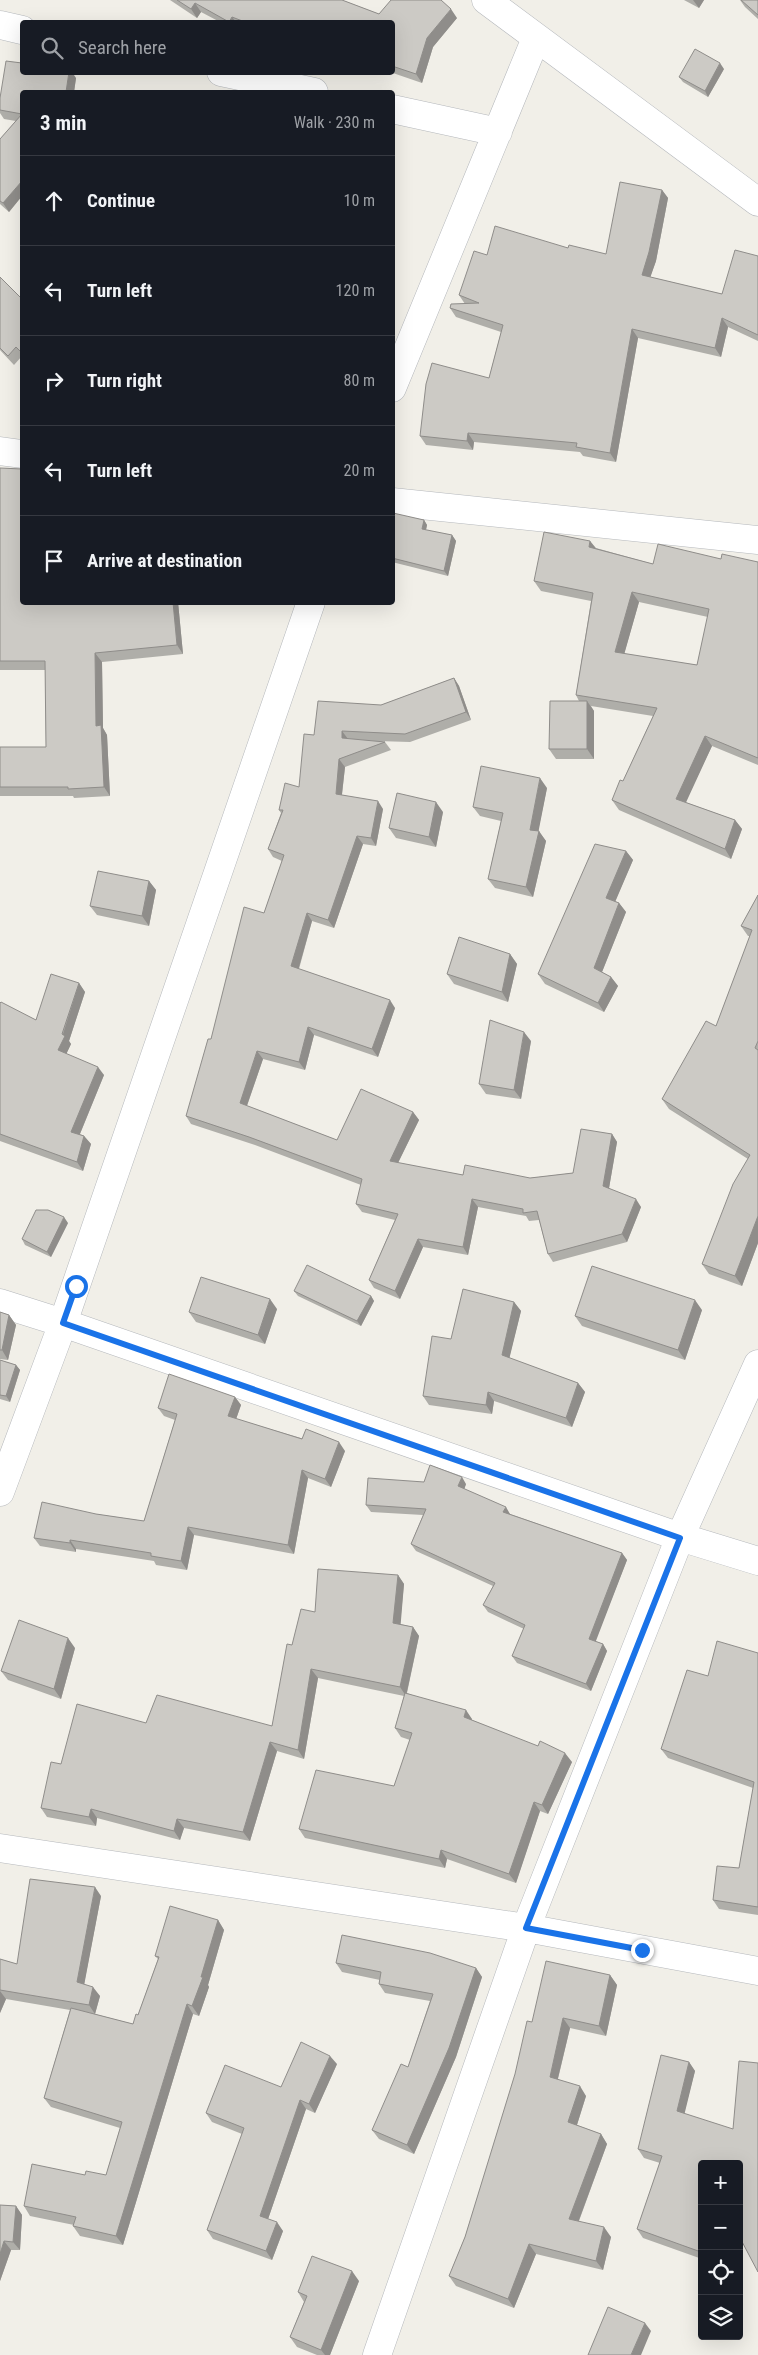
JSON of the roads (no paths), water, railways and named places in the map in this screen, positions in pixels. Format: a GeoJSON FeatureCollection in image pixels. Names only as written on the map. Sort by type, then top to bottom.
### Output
{"type":"FeatureCollection","features":[{"type":"Feature","properties":{"kind":"street"},"geometry":{"type":"LineString","coordinates":[[486,0],[758,202]]}},
{"type":"Feature","properties":{"kind":"street"},"geometry":{"type":"LineString","coordinates":[[0,25],[20,30]]}},
{"type":"Feature","properties":{"kind":"street"},"geometry":{"type":"LineString","coordinates":[[395,381],[536,38]]}},
{"type":"Feature","properties":{"kind":"street"},"geometry":{"type":"LineString","coordinates":[[235,75],[305,90]]}},
{"type":"Feature","properties":{"kind":"street"},"geometry":{"type":"LineString","coordinates":[[395,110],[498,132]]}},
{"type":"Feature","properties":{"kind":"street"},"geometry":{"type":"LineString","coordinates":[[0,451],[20,454]]}},
{"type":"Feature","properties":{"kind":"street"},"geometry":{"type":"LineString","coordinates":[[395,502],[758,540]]}},
{"type":"Feature","properties":{"kind":"street"},"geometry":{"type":"LineString","coordinates":[[0,1492],[63,1323],[310,605]]}},
{"type":"Feature","properties":{"kind":"street"},"geometry":{"type":"LineString","coordinates":[[0,1303],[63,1323],[680,1538],[758,1561]]}},
{"type":"Feature","properties":{"kind":"street"},"geometry":{"type":"LineString","coordinates":[[377,2355],[526,1928],[680,1538],[758,1364]]}},
{"type":"Feature","properties":{"kind":"street"},"geometry":{"type":"LineString","coordinates":[[0,1848],[526,1928],[758,1971]]}}]}
